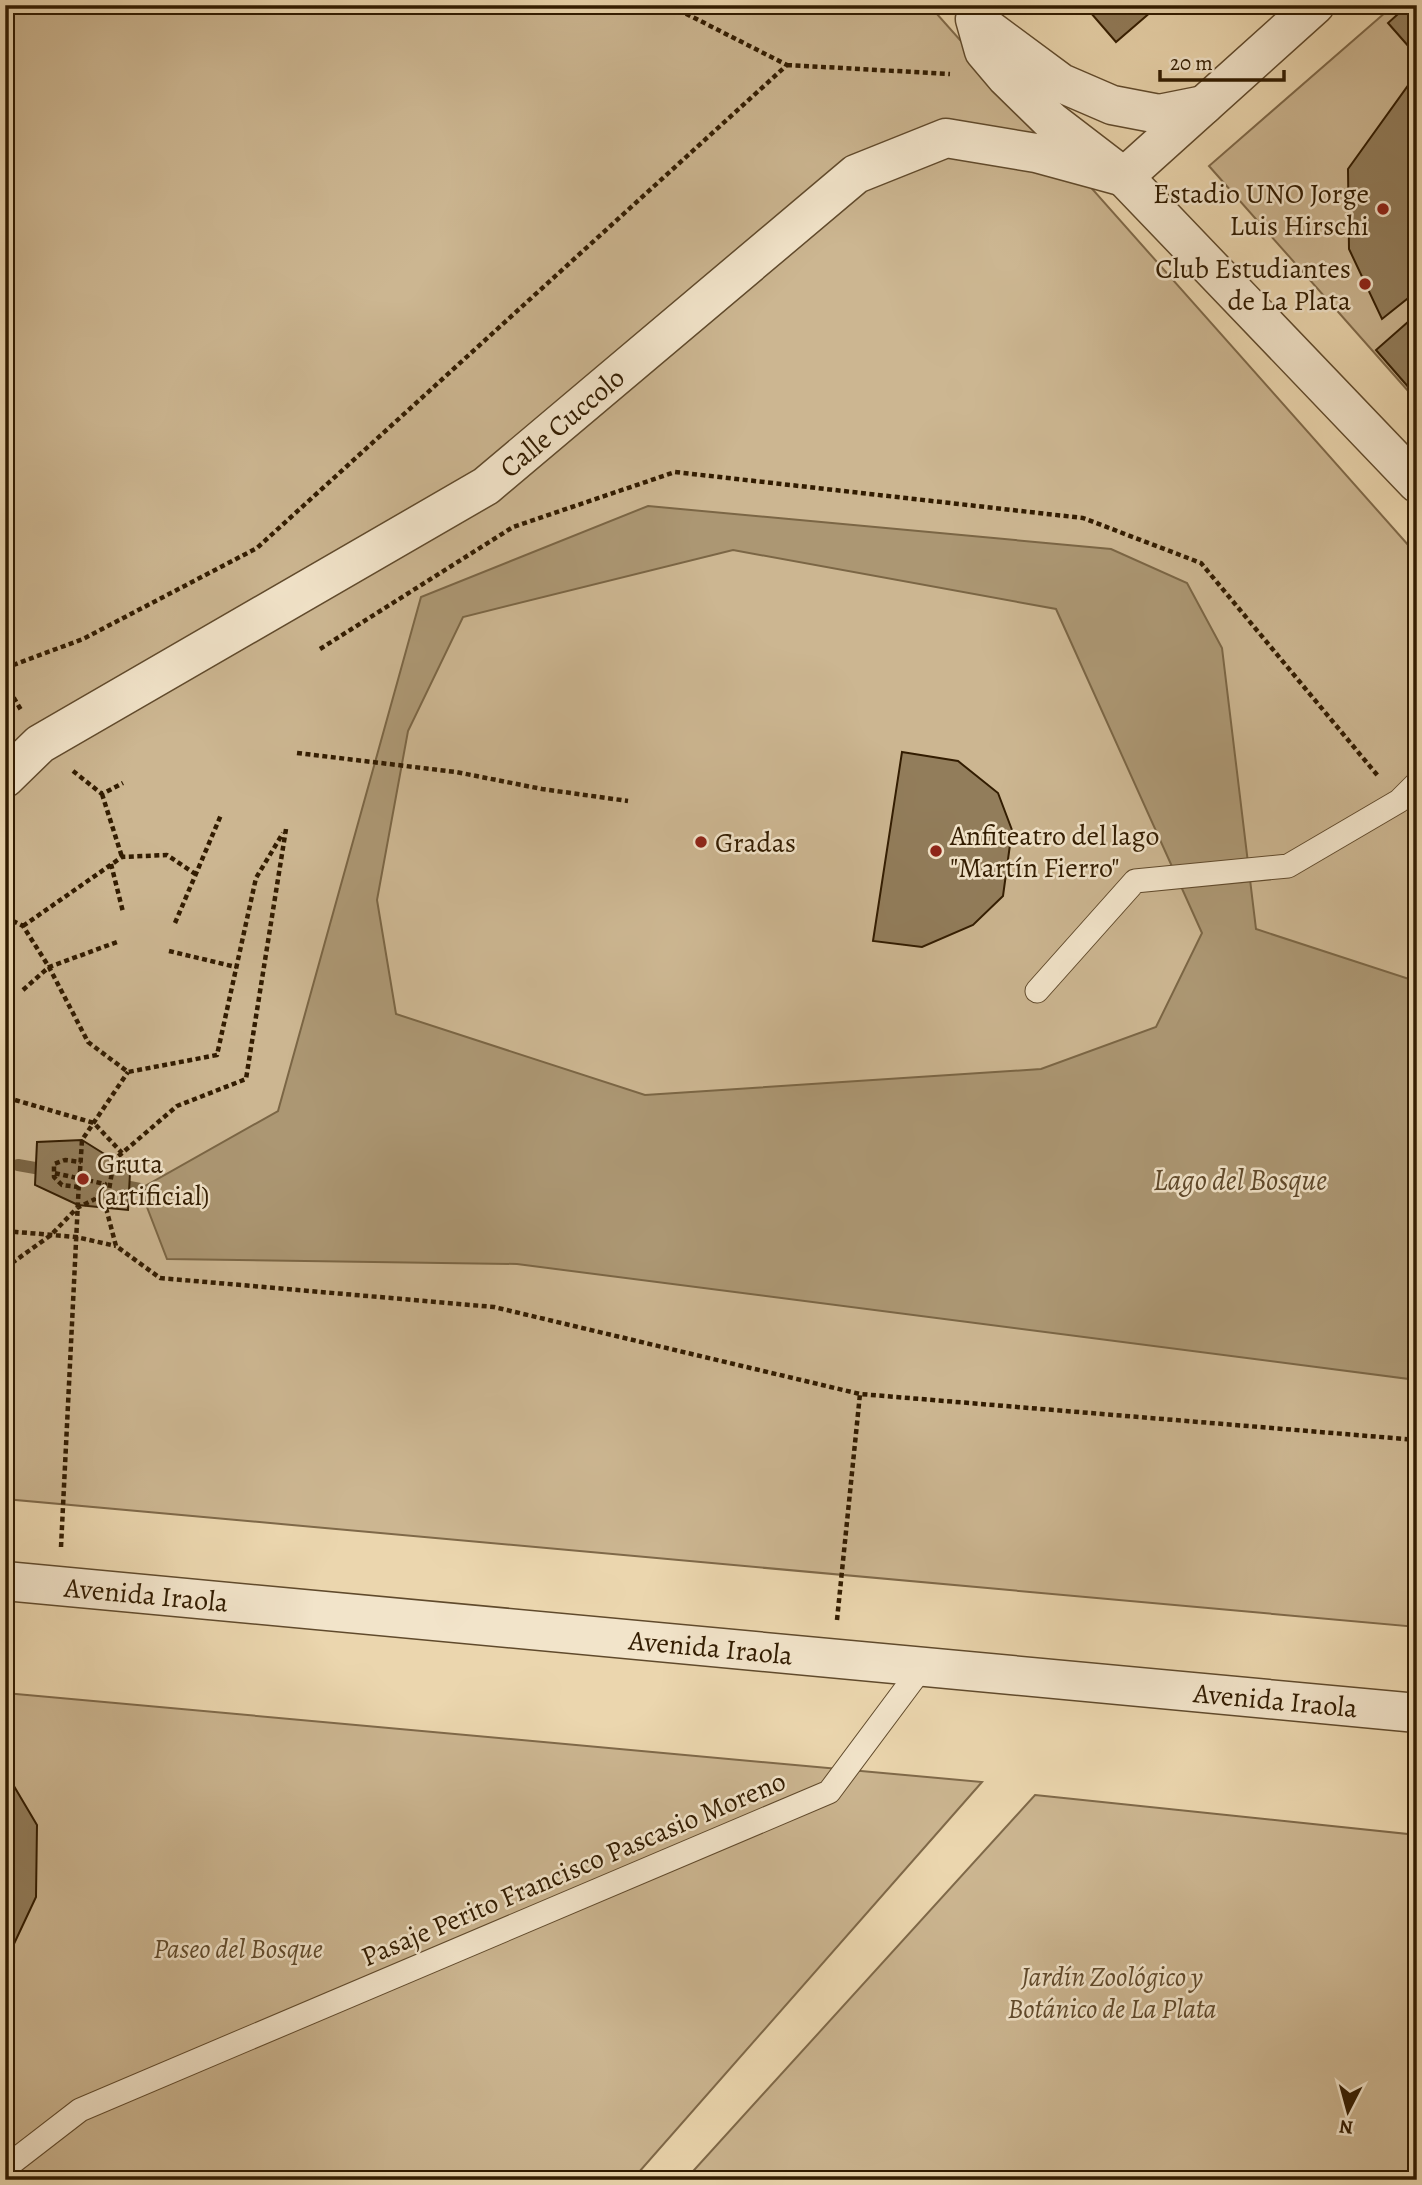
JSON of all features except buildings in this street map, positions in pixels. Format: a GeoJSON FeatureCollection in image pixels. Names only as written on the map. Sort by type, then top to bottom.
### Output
{"type":"FeatureCollection","features":[{"type":"Feature","properties":{"kind":"street"},"geometry":{"type":"LineString","coordinates":[[1124,177],[1315,5]]}},
{"type":"Feature","properties":{"kind":"street"},"geometry":{"type":"LineString","coordinates":[[968,12],[1061,83],[1112,104],[1159,114],[1204,105]]}},
{"type":"Feature","properties":{"kind":"street"},"geometry":{"type":"LineString","coordinates":[[968,12],[984,51],[1006,77],[1051,121],[1124,177],[1417,484]]}},
{"type":"Feature","properties":{"kind":"street","name":"Calle Cuccolo"},"geometry":{"type":"LineString","coordinates":[[5,778],[40,744],[486,486],[856,174],[946,138],[1036,153],[1124,177]]}},
{"type":"Feature","properties":{"kind":"street","name":"Avenida Iraola"},"geometry":{"type":"LineString","coordinates":[[5,1581],[1417,1713]]}},
{"type":"Feature","properties":{"kind":"lane"},"geometry":{"type":"LineString","coordinates":[[1037,991],[1135,881],[1288,866],[1399,801],[1417,783]]}},
{"type":"Feature","properties":{"kind":"lane","name":"Pasaje Perito Francisco Pascasio Moreno"},"geometry":{"type":"LineString","coordinates":[[5,2168],[80,2110],[830,1792],[923,1665]]}},
{"type":"Feature","properties":{"kind":"path"},"geometry":{"type":"LineString","coordinates":[[669,5],[787,65],[1006,77]]}},
{"type":"Feature","properties":{"kind":"path"},"geometry":{"type":"LineString","coordinates":[[5,668],[83,639],[257,548],[787,65]]}},
{"type":"Feature","properties":{"kind":"path"},"geometry":{"type":"LineString","coordinates":[[320,649],[513,527],[675,472],[1083,517],[1201,563],[1399,801]]}},
{"type":"Feature","properties":{"kind":"path"},"geometry":{"type":"LineString","coordinates":[[297,753],[456,772],[542,789],[628,801]]}},
{"type":"Feature","properties":{"kind":"path"},"geometry":{"type":"LineString","coordinates":[[102,794],[122,857]]}},
{"type":"Feature","properties":{"kind":"path"},"geometry":{"type":"LineString","coordinates":[[175,923],[221,815]]}},
{"type":"Feature","properties":{"kind":"path"},"geometry":{"type":"LineString","coordinates":[[59,1586],[82,1140],[128,1072],[217,1055],[256,878],[286,829],[246,1079],[177,1106],[114,1160],[106,1208],[116,1246]]}},
{"type":"Feature","properties":{"kind":"path"},"geometry":{"type":"LineString","coordinates":[[23,926],[122,857],[167,855],[197,875]]}},
{"type":"Feature","properties":{"kind":"path"},"geometry":{"type":"LineString","coordinates":[[110,864],[123,912]]}},
{"type":"Feature","properties":{"kind":"path"},"geometry":{"type":"LineString","coordinates":[[5,918],[23,926],[49,967],[88,1042],[128,1072]]}},
{"type":"Feature","properties":{"kind":"path"},"geometry":{"type":"LineString","coordinates":[[23,990],[49,967],[117,943]]}},
{"type":"Feature","properties":{"kind":"path"},"geometry":{"type":"LineString","coordinates":[[169,951],[236,967]]}},
{"type":"Feature","properties":{"kind":"path"},"geometry":{"type":"LineString","coordinates":[[15,1100],[94,1123],[122,1153]]}},
{"type":"Feature","properties":{"kind":"path"},"geometry":{"type":"LineString","coordinates":[[79,1184],[62,1185],[54,1177],[54,1164],[65,1160],[81,1162]]}},
{"type":"Feature","properties":{"kind":"path"},"geometry":{"type":"LineString","coordinates":[[5,1268],[51,1235],[77,1209],[95,1199],[105,1184],[54,1173]]}},
{"type":"Feature","properties":{"kind":"path"},"geometry":{"type":"LineString","coordinates":[[5,1231],[76,1237],[116,1246],[160,1278],[494,1307],[860,1394],[1417,1440]]}},
{"type":"Feature","properties":{"kind":"path"},"geometry":{"type":"LineString","coordinates":[[5,1274],[9,1298]]}},
{"type":"Feature","properties":{"kind":"path"},"geometry":{"type":"LineString","coordinates":[[833,1657],[860,1394]]}},
{"type":"Feature","properties":{"kind":"green space"},"geometry":{"type":"Polygon","coordinates":[[[5,5],[929,5],[1417,555],[1417,1627],[5,1499],[5,5]]]}},
{"type":"Feature","properties":{"kind":"green space","name":"Club Estudiantes de La Plata"},"geometry":{"type":"Polygon","coordinates":[[[1394,5],[1417,5],[1417,401],[1209,166],[1394,5]]]}},
{"type":"Feature","properties":{"kind":"green space","name":"Paseo del Bosque"},"geometry":{"type":"Polygon","coordinates":[[[5,1693],[982,1782],[632,2180],[5,2180],[5,1693]]]}},
{"type":"Feature","properties":{"kind":"green space","name":"Jardín Zoológico y Botánico de La Plata"},"geometry":{"type":"Polygon","coordinates":[[[1035,1795],[1417,1835],[1417,2180],[685,2180],[1035,1795]]]}},
{"type":"Feature","properties":{"kind":"water","name":"Lago del Bosque"},"geometry":{"type":"Polygon","coordinates":[[[648,506],[1111,549],[1187,583],[1222,648],[1256,929],[1412,980],[1417,979],[1417,1380],[517,1264],[167,1259],[140,1189],[278,1111],[421,597],[648,506]],[[733,550],[463,617],[408,731],[377,900],[396,1014],[645,1095],[1041,1069],[1156,1027],[1202,933],[1056,609],[733,550]]]}},
{"type":"Feature","properties":{"kind":"waterway"},"geometry":{"type":"LineString","coordinates":[[18,1165],[52,1171]]}},
{"type":"Feature","properties":{"kind":"waterway"},"geometry":{"type":"LineString","coordinates":[[114,1184],[140,1189]]}},
{"type":"Feature","properties":{"kind":"place","name":"Estadio UNO Jorge Luis Hirschi"},"geometry":{"type":"Point","coordinates":[1383,209]}},
{"type":"Feature","properties":{"kind":"place","name":"Club Estudiantes de La Plata"},"geometry":{"type":"Point","coordinates":[1365,284]}},
{"type":"Feature","properties":{"kind":"place","name":"Gradas"},"geometry":{"type":"Point","coordinates":[701,842]}},
{"type":"Feature","properties":{"kind":"place","name":"Anfiteatro del lago \"Martín Fierro\""},"geometry":{"type":"Point","coordinates":[936,851]}},
{"type":"Feature","properties":{"kind":"place","name":"Gruta (artificial)"},"geometry":{"type":"Point","coordinates":[83,1179]}}]}
